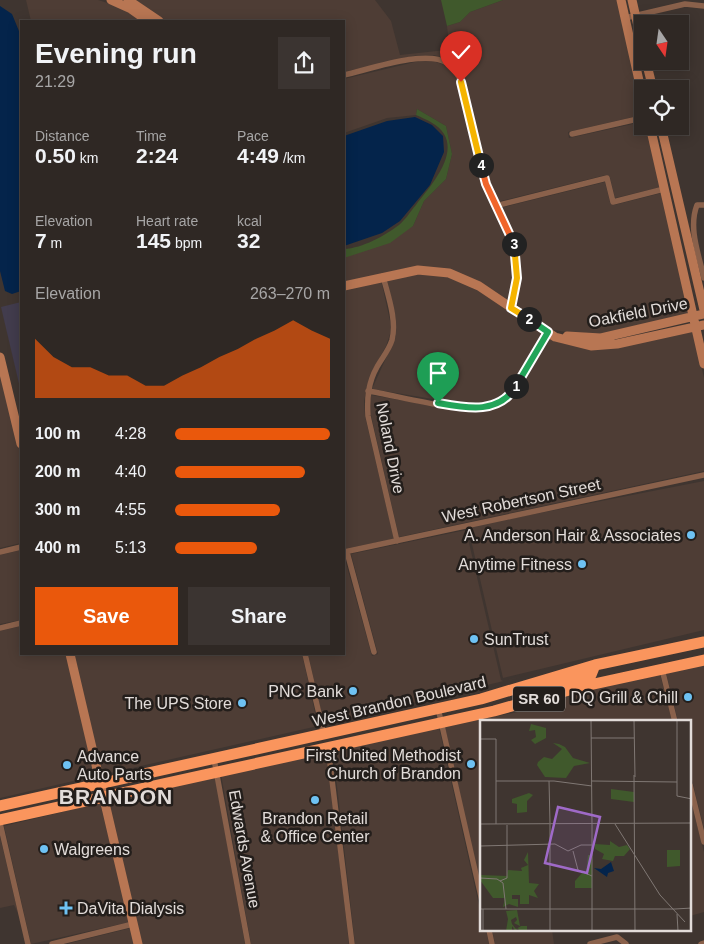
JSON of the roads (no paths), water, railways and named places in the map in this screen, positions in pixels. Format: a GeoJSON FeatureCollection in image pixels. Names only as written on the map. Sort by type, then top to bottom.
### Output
{"type":"FeatureCollection","features":[{"type":"Feature","properties":{"kind":"highway","name":"West Brandon Boulevard"},"geometry":{"type":"LineString","coordinates":[[100,784],[368,725],[505,692],[595,665],[704,642]]}},
{"type":"Feature","properties":{"kind":"highway","name":"West Brandon Boulevard"},"geometry":{"type":"LineString","coordinates":[[102,796],[494,711],[662,668],[704,660]]}},
{"type":"Feature","properties":{"kind":"highway"},"geometry":{"type":"LineString","coordinates":[[545,697],[548,689],[552,687],[591,675],[595,665]]}},
{"type":"Feature","properties":{"kind":"highway"},"geometry":{"type":"LineString","coordinates":[[328,747],[329,742],[336,739],[366,732],[368,725]]}},
{"type":"Feature","properties":{"kind":"highway"},"geometry":{"type":"LineString","coordinates":[[290,755],[290,751],[294,749],[320,743],[324,735]]}},
{"type":"Feature","properties":{"kind":"highway","name":"SR 60"},"geometry":{"type":"LineString","coordinates":[[0,806],[100,784]]}},
{"type":"Feature","properties":{"kind":"highway","name":"SR 60"},"geometry":{"type":"LineString","coordinates":[[0,821],[102,796]]}},
{"type":"Feature","properties":{"kind":"main road"},"geometry":{"type":"LineString","coordinates":[[111,0],[131,9],[147,20]]}},
{"type":"Feature","properties":{"kind":"main road"},"geometry":{"type":"LineString","coordinates":[[128,0],[158,20]]}},
{"type":"Feature","properties":{"kind":"main road"},"geometry":{"type":"LineString","coordinates":[[621,0],[639,80]]}},
{"type":"Feature","properties":{"kind":"main road"},"geometry":{"type":"LineString","coordinates":[[632,0],[636,15]]}},
{"type":"Feature","properties":{"kind":"main road"},"geometry":{"type":"LineString","coordinates":[[652,135],[693,316],[700,326],[704,364]]}},
{"type":"Feature","properties":{"kind":"main road"},"geometry":{"type":"LineString","coordinates":[[663,135],[700,276],[704,312]]}},
{"type":"Feature","properties":{"kind":"main road"},"geometry":{"type":"LineString","coordinates":[[668,204],[677,213],[700,276]]}},
{"type":"Feature","properties":{"kind":"main road","name":"Oakfield Drive"},"geometry":{"type":"LineString","coordinates":[[345,286],[383,276],[418,270],[449,273],[473,282],[548,332],[571,343],[598,346],[700,326]]}},
{"type":"Feature","properties":{"kind":"main road","name":"Oakfield Drive"},"geometry":{"type":"LineString","coordinates":[[548,332],[584,338],[597,338],[704,312]]}},
{"type":"Feature","properties":{"kind":"main road"},"geometry":{"type":"LineString","coordinates":[[0,357],[20,440]]}},
{"type":"Feature","properties":{"kind":"main road"},"geometry":{"type":"LineString","coordinates":[[70,655],[138,944]]}},
{"type":"Feature","properties":{"kind":"street"},"geometry":{"type":"LineString","coordinates":[[636,15],[685,4],[704,6]]}},
{"type":"Feature","properties":{"kind":"street"},"geometry":{"type":"LineString","coordinates":[[625,18],[634,16]]}},
{"type":"Feature","properties":{"kind":"street"},"geometry":{"type":"LineString","coordinates":[[345,76],[419,58],[433,58],[446,62],[456,71],[461,82],[486,184],[495,206],[508,229],[516,253],[517,278],[511,308]]}},
{"type":"Feature","properties":{"kind":"street"},"geometry":{"type":"LineString","coordinates":[[572,134],[634,120]]}},
{"type":"Feature","properties":{"kind":"street"},"geometry":{"type":"LineString","coordinates":[[495,206],[607,178],[613,202],[664,189]]}},
{"type":"Feature","properties":{"kind":"street"},"geometry":{"type":"LineString","coordinates":[[700,276],[693,215],[697,205],[704,205]]}},
{"type":"Feature","properties":{"kind":"street","name":"Noland Drive"},"geometry":{"type":"LineString","coordinates":[[383,276],[393,320],[393,332],[389,348],[377,368],[368,391],[368,416],[397,541]]}},
{"type":"Feature","properties":{"kind":"street"},"geometry":{"type":"LineString","coordinates":[[368,391],[469,408],[492,405],[507,397],[514,390],[548,332]]}},
{"type":"Feature","properties":{"kind":"street","name":"West Robertson Street"},"geometry":{"type":"LineString","coordinates":[[345,552],[704,475]]}},
{"type":"Feature","properties":{"kind":"street"},"geometry":{"type":"LineString","coordinates":[[0,552],[20,547]]}},
{"type":"Feature","properties":{"kind":"street"},"geometry":{"type":"LineString","coordinates":[[345,552],[374,652]]}},
{"type":"Feature","properties":{"kind":"street"},"geometry":{"type":"LineString","coordinates":[[0,628],[20,623]]}},
{"type":"Feature","properties":{"kind":"street"},"geometry":{"type":"LineString","coordinates":[[305,655],[324,735]]}},
{"type":"Feature","properties":{"kind":"street"},"geometry":{"type":"LineString","coordinates":[[662,668],[675,720]]}},
{"type":"Feature","properties":{"kind":"street"},"geometry":{"type":"LineString","coordinates":[[438,708],[480,892]]}},
{"type":"Feature","properties":{"kind":"street"},"geometry":{"type":"LineString","coordinates":[[328,747],[352,944]]}},
{"type":"Feature","properties":{"kind":"street","name":"Edwards Avenue"},"geometry":{"type":"LineString","coordinates":[[214,759],[248,944]]}},
{"type":"Feature","properties":{"kind":"street"},"geometry":{"type":"LineString","coordinates":[[692,793],[704,842]]}},
{"type":"Feature","properties":{"kind":"street"},"geometry":{"type":"LineString","coordinates":[[0,821],[28,944]]}},
{"type":"Feature","properties":{"kind":"street"},"geometry":{"type":"LineString","coordinates":[[52,944],[133,924]]}},
{"type":"Feature","properties":{"kind":"street"},"geometry":{"type":"LineString","coordinates":[[590,944],[617,937],[626,944]]}},
{"type":"Feature","properties":{"kind":"water"},"geometry":{"type":"Polygon","coordinates":[[[0,6],[12,14],[20,34],[20,291],[12,294],[5,291],[0,271],[0,6]]]}},
{"type":"Feature","properties":{"kind":"water"},"geometry":{"type":"Polygon","coordinates":[[[415,117],[432,125],[443,136],[444,152],[430,185],[400,221],[382,233],[345,246],[345,136],[387,121],[415,117]]]}},
{"type":"Feature","properties":{"kind":"place","name":"A. Anderson Hair & Associates"},"geometry":{"type":"Point","coordinates":[691,535]}},
{"type":"Feature","properties":{"kind":"place","name":"Anytime Fitness"},"geometry":{"type":"Point","coordinates":[582,564]}},
{"type":"Feature","properties":{"kind":"place","name":"SunTrust"},"geometry":{"type":"Point","coordinates":[474,639]}},
{"type":"Feature","properties":{"kind":"place","name":"PNC Bank"},"geometry":{"type":"Point","coordinates":[353,691]}},
{"type":"Feature","properties":{"kind":"place","name":"DQ Grill & Chill"},"geometry":{"type":"Point","coordinates":[688,697]}},
{"type":"Feature","properties":{"kind":"place","name":"The UPS Store"},"geometry":{"type":"Point","coordinates":[242,703]}},
{"type":"Feature","properties":{"kind":"place","name":"First United Methodist Church of Brandon"},"geometry":{"type":"Point","coordinates":[471,764]}},
{"type":"Feature","properties":{"kind":"place","name":"Advance Auto Parts"},"geometry":{"type":"Point","coordinates":[67,765]}},
{"type":"Feature","properties":{"kind":"place","name":"Brandon Retail & Office Center"},"geometry":{"type":"Point","coordinates":[315,800]}},
{"type":"Feature","properties":{"kind":"place","name":"Walgreens"},"geometry":{"type":"Point","coordinates":[44,849]}},
{"type":"Feature","properties":{"kind":"place","name":"DaVita Dialysis"},"geometry":{"type":"Point","coordinates":[66,908]}},
{"type":"Feature","properties":{"kind":"district","name":"BRANDON"},"geometry":{"type":"Point","coordinates":[116,797]}}]}
